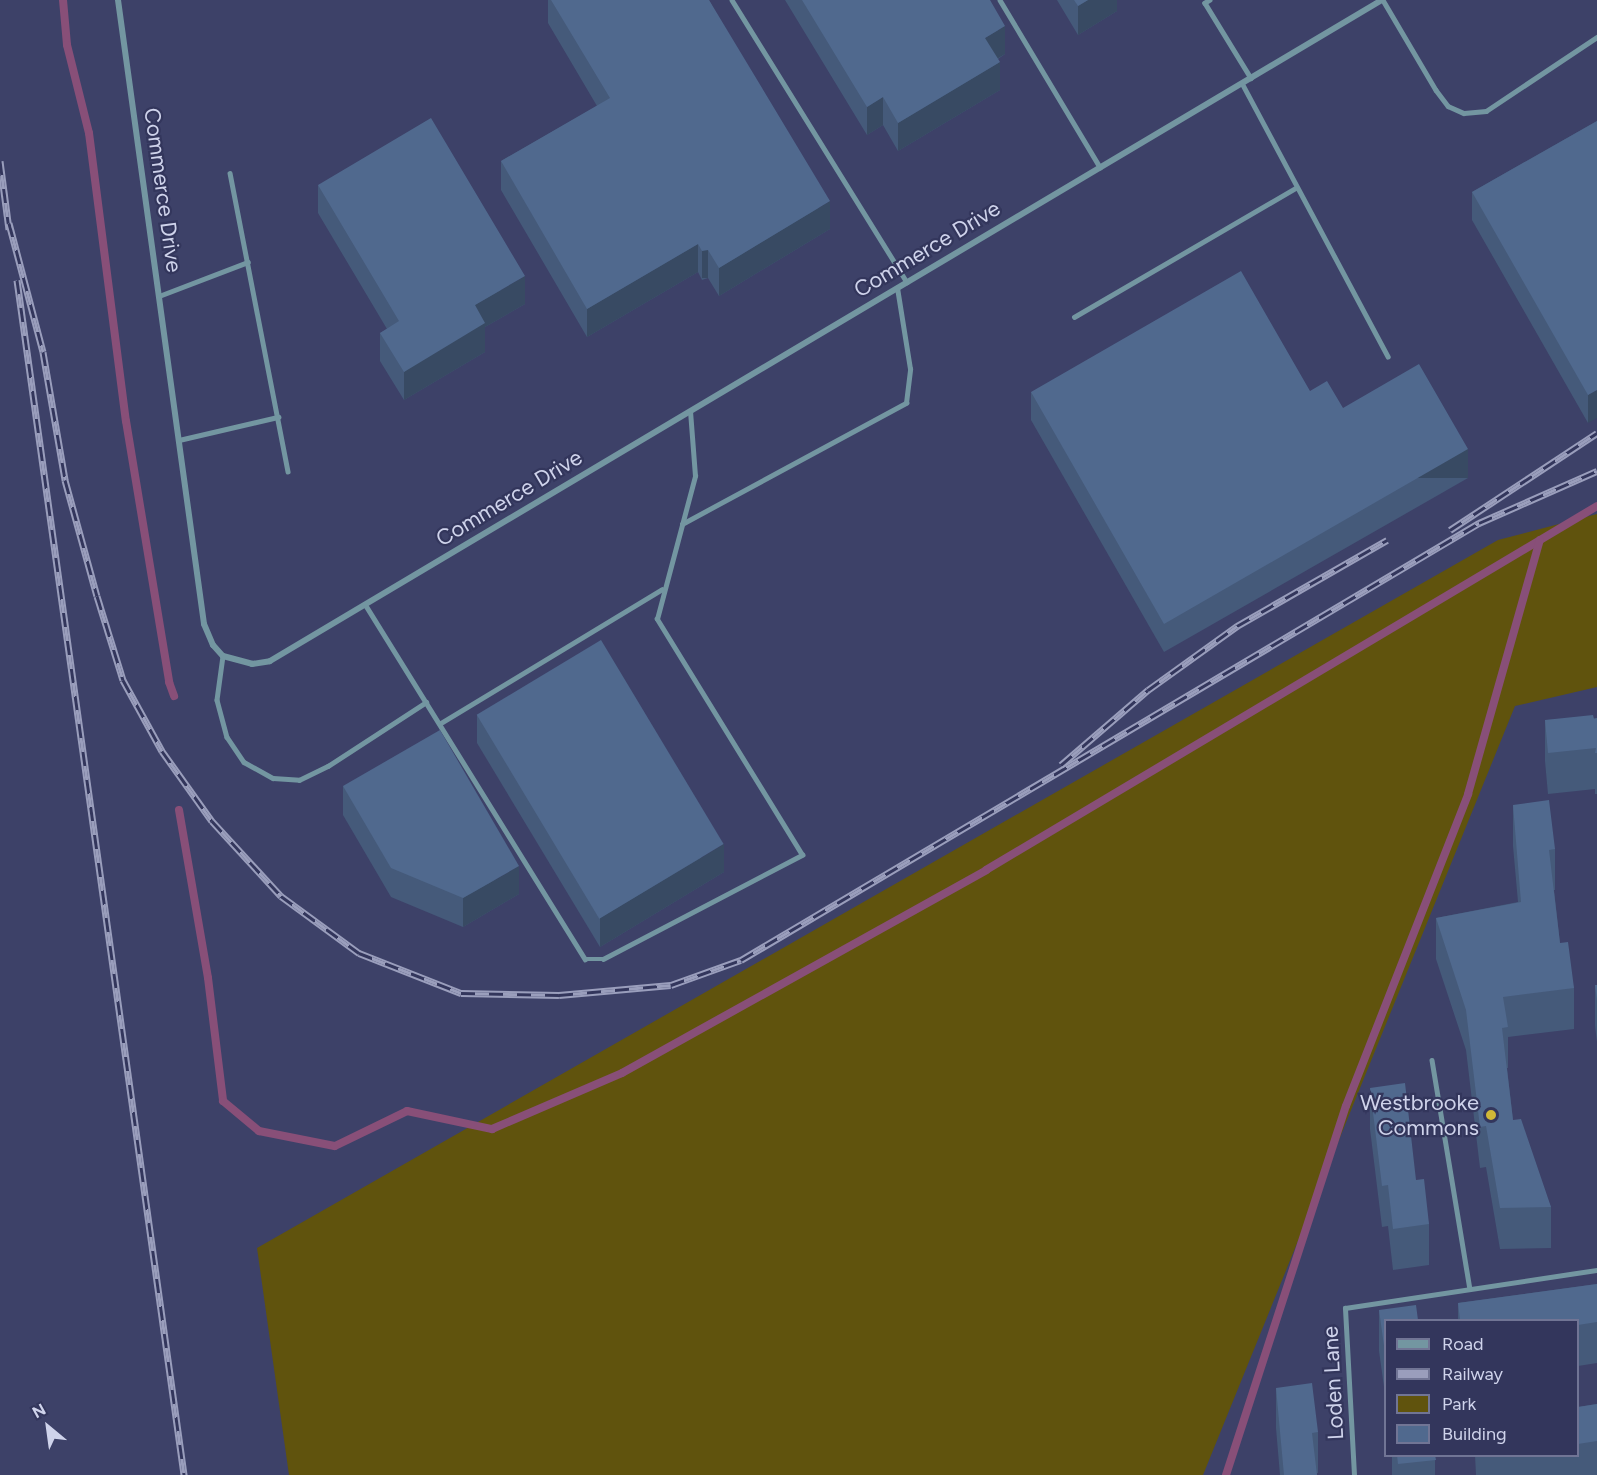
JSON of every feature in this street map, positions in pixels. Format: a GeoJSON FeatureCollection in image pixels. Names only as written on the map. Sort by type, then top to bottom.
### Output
{"type":"FeatureCollection","features":[{"type":"Feature","properties":{"kind":"street","name":"Commerce Drive"},"geometry":{"type":"LineString","coordinates":[[118,0],[204,624],[213,645],[224,656],[252,664],[270,661],[1382,0]]}},
{"type":"Feature","properties":{"kind":"lane"},"geometry":{"type":"LineString","coordinates":[[732,0],[907,282]]}},
{"type":"Feature","properties":{"kind":"lane"},"geometry":{"type":"LineString","coordinates":[[1000,0],[1100,167]]}},
{"type":"Feature","properties":{"kind":"lane"},"geometry":{"type":"LineString","coordinates":[[1382,0],[1436,90],[1448,106],[1464,113],[1486,111],[1597,37]]}},
{"type":"Feature","properties":{"kind":"lane"},"geometry":{"type":"LineString","coordinates":[[1206,1],[1251,78]]}},
{"type":"Feature","properties":{"kind":"lane"},"geometry":{"type":"LineString","coordinates":[[1242,83],[1296,188],[1388,356]]}},
{"type":"Feature","properties":{"kind":"lane"},"geometry":{"type":"LineString","coordinates":[[230,173],[288,471]]}},
{"type":"Feature","properties":{"kind":"lane"},"geometry":{"type":"LineString","coordinates":[[1074,317],[1296,188]]}},
{"type":"Feature","properties":{"kind":"lane"},"geometry":{"type":"LineString","coordinates":[[159,296],[248,262]]}},
{"type":"Feature","properties":{"kind":"lane"},"geometry":{"type":"LineString","coordinates":[[682,524],[906,403],[910,369],[897,288]]}},
{"type":"Feature","properties":{"kind":"lane"},"geometry":{"type":"LineString","coordinates":[[365,604],[441,723],[585,959],[603,959],[802,855],[657,619],[662,589],[695,476],[690,411]]}},
{"type":"Feature","properties":{"kind":"lane"},"geometry":{"type":"LineString","coordinates":[[179,440],[278,417]]}},
{"type":"Feature","properties":{"kind":"lane"},"geometry":{"type":"LineString","coordinates":[[441,723],[662,589]]}},
{"type":"Feature","properties":{"kind":"lane"},"geometry":{"type":"LineString","coordinates":[[224,656],[217,700],[226,737],[244,762],[273,778],[299,780],[328,766],[426,702]]}},
{"type":"Feature","properties":{"kind":"lane"},"geometry":{"type":"LineString","coordinates":[[1432,1060],[1470,1289]]}},
{"type":"Feature","properties":{"kind":"lane","name":"Loden Lane"},"geometry":{"type":"LineString","coordinates":[[1354,1475],[1345,1308],[1597,1270]]}},
{"type":"Feature","properties":{"kind":"green space"},"geometry":{"type":"Polygon","coordinates":[[[1597,514],[1597,687],[1515,706],[1203,1475],[289,1475],[257,1248],[1498,540],[1597,514]]]}},
{"type":"Feature","properties":{"kind":"building"},"geometry":{"type":"Polygon","coordinates":[[[551,0],[709,0],[830,201],[719,268],[708,250],[702,251],[698,244],[587,309],[501,161],[610,98],[551,0]]]}},
{"type":"Feature","properties":{"kind":"building"},"geometry":{"type":"Polygon","coordinates":[[[802,0],[990,0],[1005,26],[985,38],[1000,62],[898,123],[883,97],[867,107],[802,0]]]}},
{"type":"Feature","properties":{"kind":"building"},"geometry":{"type":"Polygon","coordinates":[[[1074,0],[1088,0],[1078,6],[1074,0]]]}},
{"type":"Feature","properties":{"kind":"building"},"geometry":{"type":"Polygon","coordinates":[[[431,118],[525,276],[475,305],[485,323],[404,372],[380,333],[399,321],[318,185],[431,118]]]}},
{"type":"Feature","properties":{"kind":"building"},"geometry":{"type":"Polygon","coordinates":[[[1597,121],[1597,390],[1588,395],[1472,192],[1597,121]]]}},
{"type":"Feature","properties":{"kind":"building"},"geometry":{"type":"Polygon","coordinates":[[[1241,271],[1310,391],[1327,381],[1343,408],[1419,364],[1468,449],[1164,624],[1031,392],[1241,271]]]}},
{"type":"Feature","properties":{"kind":"building"},"geometry":{"type":"Polygon","coordinates":[[[601,640],[724,844],[599,919],[477,715],[601,640]]]}},
{"type":"Feature","properties":{"kind":"building"},"geometry":{"type":"Polygon","coordinates":[[[1593,715],[1594,719],[1597,718],[1597,753],[1595,753],[1596,748],[1548,753],[1545,720],[1593,715]]]}},
{"type":"Feature","properties":{"kind":"building"},"geometry":{"type":"Polygon","coordinates":[[[440,730],[519,866],[463,898],[391,868],[343,786],[440,730]]]}},
{"type":"Feature","properties":{"kind":"building"},"geometry":{"type":"Polygon","coordinates":[[[1549,800],[1555,849],[1549,850],[1560,943],[1568,942],[1574,988],[1503,997],[1508,1027],[1502,1028],[1513,1120],[1521,1119],[1551,1207],[1500,1208],[1486,1126],[1480,1127],[1466,1010],[1436,918],[1521,902],[1513,805],[1549,800]]]}},
{"type":"Feature","properties":{"kind":"building"},"geometry":{"type":"Polygon","coordinates":[[[1405,1083],[1416,1180],[1424,1179],[1429,1224],[1393,1229],[1388,1185],[1382,1186],[1370,1088],[1405,1083]]]}},
{"type":"Feature","properties":{"kind":"building"},"geometry":{"type":"Polygon","coordinates":[[[1597,1284],[1597,1322],[1579,1325],[1579,1319],[1460,1319],[1458,1303],[1597,1284]]]}},
{"type":"Feature","properties":{"kind":"building"},"geometry":{"type":"Polygon","coordinates":[[[1416,1305],[1418,1319],[1384,1319],[1384,1346],[1379,1310],[1416,1305]]]}},
{"type":"Feature","properties":{"kind":"building"},"geometry":{"type":"Polygon","coordinates":[[[1312,1383],[1318,1432],[1312,1433],[1317,1475],[1284,1475],[1276,1388],[1312,1383]]]}},
{"type":"Feature","properties":{"kind":"building"},"geometry":{"type":"Polygon","coordinates":[[[1597,1404],[1597,1441],[1579,1444],[1579,1407],[1597,1404]]]}},
{"type":"Feature","properties":{"kind":"building"},"geometry":{"type":"Polygon","coordinates":[[[1397,1457],[1435,1457],[1436,1460],[1398,1464],[1397,1457]]]}},
{"type":"Feature","properties":{"kind":"waterway"},"geometry":{"type":"LineString","coordinates":[[63,0],[67,45],[89,133],[126,421],[169,682],[174,696]]}},
{"type":"Feature","properties":{"kind":"waterway"},"geometry":{"type":"LineString","coordinates":[[179,810],[208,978],[223,1101],[259,1131],[335,1146],[407,1111],[492,1129],[622,1073],[986,870],[1597,506]]}},
{"type":"Feature","properties":{"kind":"waterway"},"geometry":{"type":"LineString","coordinates":[[1226,1475],[1346,1106],[1468,794],[1540,540]]}},
{"type":"Feature","properties":{"kind":"railway"},"geometry":{"type":"LineString","coordinates":[[0,161],[9,229]]}},
{"type":"Feature","properties":{"kind":"railway"},"geometry":{"type":"LineString","coordinates":[[9,223],[43,352],[65,480],[97,596],[123,680],[162,751],[212,821],[281,896],[359,953],[461,993],[559,995],[671,985],[741,960],[1479,523],[1597,471]]}},
{"type":"Feature","properties":{"kind":"railway"},"geometry":{"type":"LineString","coordinates":[[17,280],[184,1475]]}},
{"type":"Feature","properties":{"kind":"railway"},"geometry":{"type":"LineString","coordinates":[[1450,530],[1597,433]]}},
{"type":"Feature","properties":{"kind":"railway"},"geometry":{"type":"LineString","coordinates":[[1061,765],[1148,690],[1237,626],[1387,540]]}},
{"type":"Feature","properties":{"kind":"place","name":"Westbrooke Commons"},"geometry":{"type":"Point","coordinates":[1491,1115]}}]}
